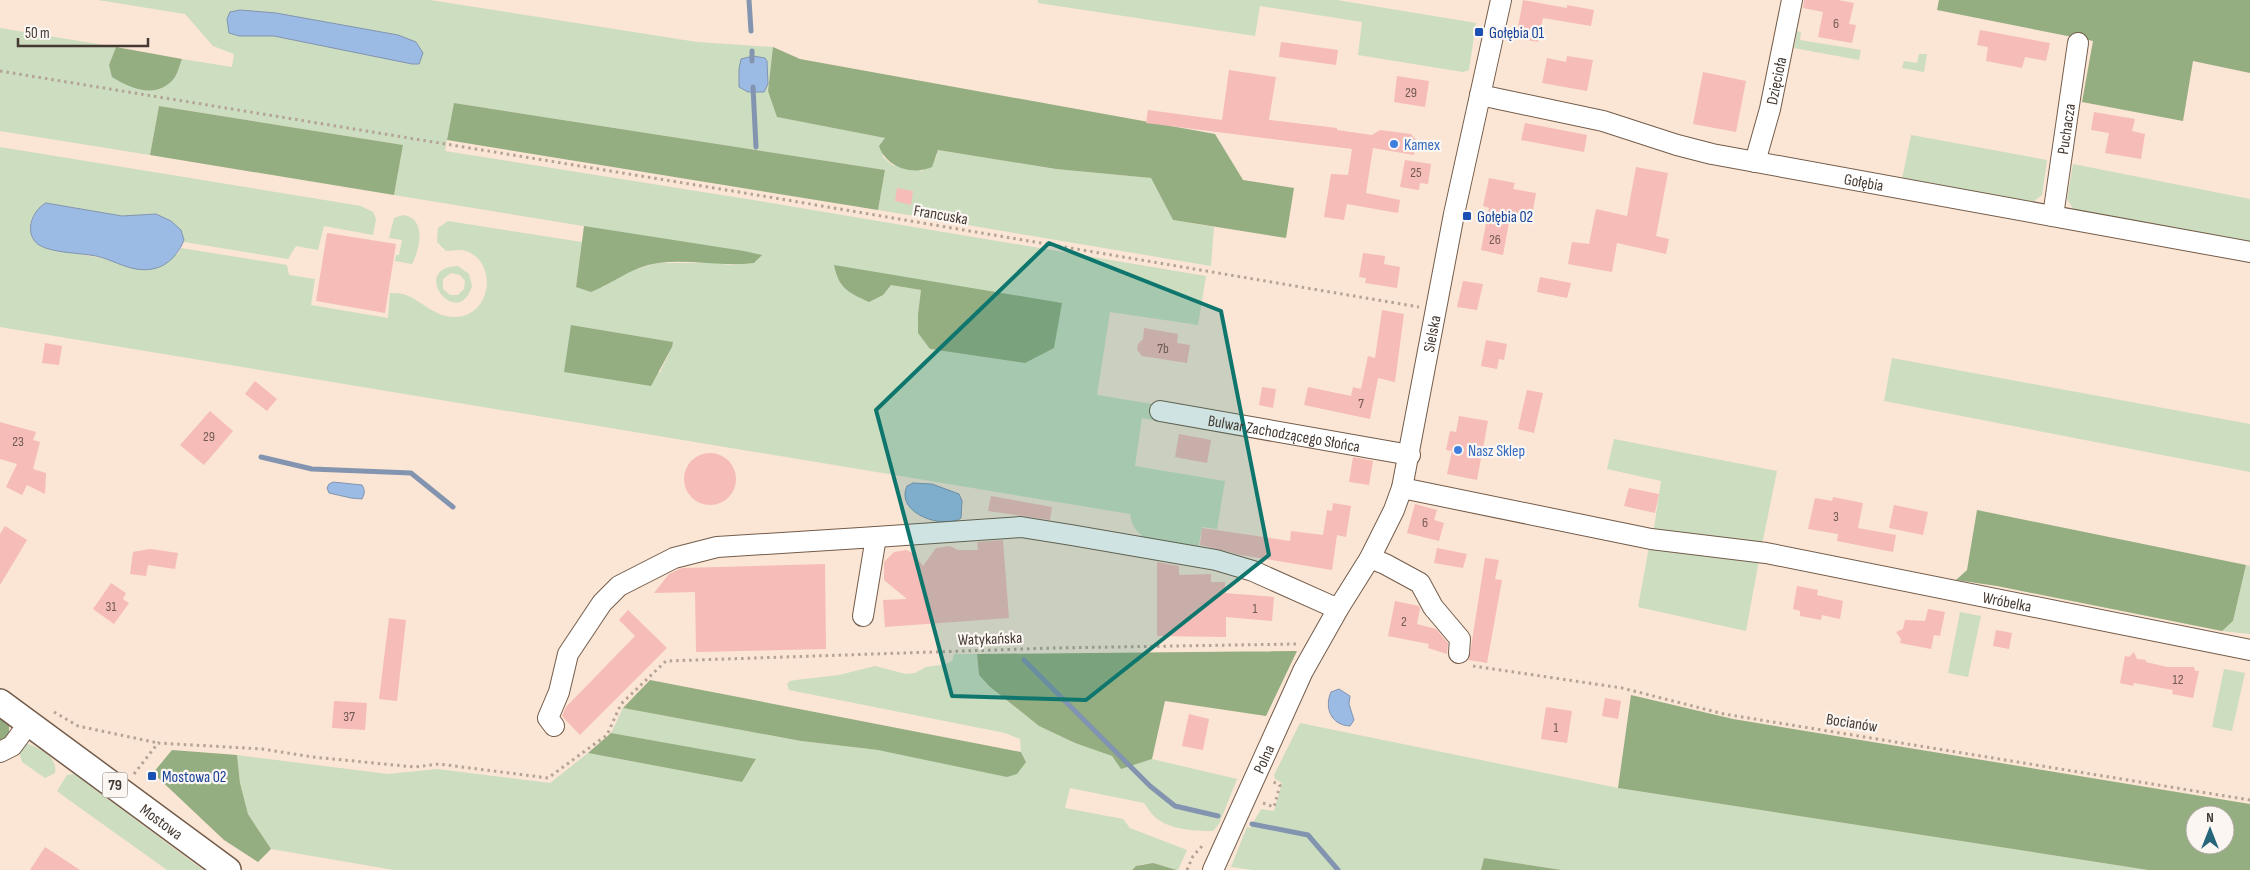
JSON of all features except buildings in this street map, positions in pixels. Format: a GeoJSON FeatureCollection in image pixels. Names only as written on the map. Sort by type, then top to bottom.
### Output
{"type":"FeatureCollection","features":[{"type":"Feature","properties":{"kind":"main road","name":"Mostowa"},"geometry":{"type":"LineString","coordinates":[[0,702],[228,870]]}},
{"type":"Feature","properties":{"kind":"street","name":"Sielska"},"geometry":{"type":"LineString","coordinates":[[1315,648],[1370,558],[1394,510],[1402,488],[1410,455],[1454,214],[1501,0]]}},
{"type":"Feature","properties":{"kind":"street","name":"Dzięcioła"},"geometry":{"type":"LineString","coordinates":[[1755,162],[1770,109],[1792,0]]}},
{"type":"Feature","properties":{"kind":"street","name":"Puchacza"},"geometry":{"type":"LineString","coordinates":[[2053,216],[2078,43]]}},
{"type":"Feature","properties":{"kind":"street","name":"Gołębia"},"geometry":{"type":"LineString","coordinates":[[1480,95],[1603,121],[1677,145],[1755,162],[2250,252]]}},
{"type":"Feature","properties":{"kind":"street","name":"Bulwar Zachodzącego Słońca"},"geometry":{"type":"LineString","coordinates":[[1160,411],[1410,455]]}},
{"type":"Feature","properties":{"kind":"street","name":"Wróbelka"},"geometry":{"type":"LineString","coordinates":[[1402,488],[1651,540],[1766,553],[2250,650]]}},
{"type":"Feature","properties":{"kind":"street"},"geometry":{"type":"LineString","coordinates":[[554,726],[548,718],[559,692],[568,654],[602,603],[619,586],[674,558],[717,547],[1020,527],[1216,560],[1253,571],[1338,609]]}},
{"type":"Feature","properties":{"kind":"street"},"geometry":{"type":"LineString","coordinates":[[863,616],[876,537]]}},
{"type":"Feature","properties":{"kind":"street"},"geometry":{"type":"LineString","coordinates":[[1370,558],[1420,583],[1433,607],[1460,639],[1459,653]]}},
{"type":"Feature","properties":{"kind":"street","name":"Polna"},"geometry":{"type":"LineString","coordinates":[[1213,870],[1315,648]]}},
{"type":"Feature","properties":{"kind":"street"},"geometry":{"type":"LineString","coordinates":[[0,752],[12,746],[29,723]]}},
{"type":"Feature","properties":{"kind":"path","name":"Francuska"},"geometry":{"type":"LineString","coordinates":[[0,71],[763,196],[1436,310]]}},
{"type":"Feature","properties":{"kind":"path","name":"Watykańska"},"geometry":{"type":"LineString","coordinates":[[158,744],[262,749],[322,758],[414,767],[439,764],[548,778],[607,735],[621,704],[666,661],[1053,648],[1303,644],[1315,648]]}},
{"type":"Feature","properties":{"kind":"path","name":"Bocianów"},"geometry":{"type":"LineString","coordinates":[[1459,653],[1462,664],[1622,688],[1724,714],[2250,800]]}},
{"type":"Feature","properties":{"kind":"path"},"geometry":{"type":"LineString","coordinates":[[54,712],[78,726],[158,744],[134,774]]}},
{"type":"Feature","properties":{"kind":"path"},"geometry":{"type":"LineString","coordinates":[[1274,806],[1280,785]]}},
{"type":"Feature","properties":{"kind":"path"},"geometry":{"type":"LineString","coordinates":[[1187,870],[1193,856],[1205,842]]}},
{"type":"Feature","properties":{"kind":"highlighted area"},"geometry":{"type":"Polygon","coordinates":[[[1049,243],[1221,311],[1269,555],[1086,700],[952,696],[876,410],[1049,243]]]}},
{"type":"Feature","properties":{"kind":"green space"},"geometry":{"type":"Polygon","coordinates":[[[98,0],[430,0],[697,42],[773,47],[768,91],[778,117],[885,138],[883,157],[892,165],[922,171],[936,158],[938,150],[1056,169],[1151,178],[1173,220],[1214,227],[1211,266],[878,210],[885,170],[454,103],[445,151],[753,200],[1206,276],[1198,325],[1110,312],[1097,395],[1159,405],[1156,421],[1142,418],[1135,466],[1225,481],[1217,529],[1202,527],[1198,550],[1166,545],[1146,539],[1139,533],[1133,525],[1130,514],[0,327],[0,147],[361,206],[373,212],[376,219],[373,235],[324,226],[318,250],[296,246],[288,259],[184,242],[156,214],[122,216],[46,203],[56,250],[112,260],[136,269],[178,254],[181,248],[287,265],[289,275],[315,279],[311,305],[388,318],[390,293],[406,295],[435,312],[448,317],[467,315],[477,308],[483,299],[487,277],[483,266],[476,257],[464,250],[446,251],[437,242],[438,228],[448,221],[582,242],[576,286],[603,287],[625,273],[657,263],[714,263],[731,265],[754,263],[761,255],[394,195],[403,145],[159,106],[150,155],[0,131],[0,28],[116,47],[109,65],[175,77],[182,59],[232,67],[234,54],[213,46],[185,14],[98,0]],[[891,285],[921,290],[918,314],[930,349],[1025,363],[1062,303],[891,285]],[[571,325],[660,373],[669,354],[672,342],[571,325]]]}},
{"type":"Feature","properties":{"kind":"green space"},"geometry":{"type":"Polygon","coordinates":[[[1038,0],[1337,0],[1476,23],[1469,70],[1463,72],[1358,55],[1362,22],[1260,6],[1255,36],[1038,3],[1038,0]]]}},
{"type":"Feature","properties":{"kind":"green space"},"geometry":{"type":"Polygon","coordinates":[[[1939,0],[2250,0],[2250,73],[2193,61],[2183,121],[2082,102],[2093,41],[1937,10],[1939,0]]]}},
{"type":"Feature","properties":{"kind":"green space"},"geometry":{"type":"Polygon","coordinates":[[[1797,31],[1801,32],[1800,40],[1861,50],[1859,60],[1794,48],[1797,31]]]}},
{"type":"Feature","properties":{"kind":"green space"},"geometry":{"type":"Polygon","coordinates":[[[116,47],[182,59],[175,77],[168,84],[153,90],[144,90],[127,85],[112,77],[109,65],[116,47]]]}},
{"type":"Feature","properties":{"kind":"green space"},"geometry":{"type":"Polygon","coordinates":[[[773,47],[800,59],[1215,134],[1243,180],[1294,188],[1286,238],[1173,220],[1151,178],[1056,169],[938,150],[932,167],[924,170],[901,168],[887,159],[882,153],[879,146],[885,138],[777,117],[768,91],[773,47]]]}},
{"type":"Feature","properties":{"kind":"green space"},"geometry":{"type":"Polygon","coordinates":[[[1919,54],[1927,54],[1924,72],[1902,68],[1904,61],[1917,63],[1919,54]]]}},
{"type":"Feature","properties":{"kind":"green space"},"geometry":{"type":"Polygon","coordinates":[[[454,103],[885,170],[878,210],[447,140],[454,103]]]}},
{"type":"Feature","properties":{"kind":"green space"},"geometry":{"type":"Polygon","coordinates":[[[159,106],[403,145],[394,195],[150,155],[159,106]]]}},
{"type":"Feature","properties":{"kind":"green space"},"geometry":{"type":"Polygon","coordinates":[[[1911,135],[2047,160],[2042,195],[2030,204],[1902,179],[1911,135]]]}},
{"type":"Feature","properties":{"kind":"green space"},"geometry":{"type":"Polygon","coordinates":[[[2073,164],[2250,199],[2250,246],[2075,212],[2067,199],[2073,164]]]}},
{"type":"Feature","properties":{"kind":"green space"},"geometry":{"type":"Polygon","coordinates":[[[403,215],[411,217],[419,228],[419,243],[412,264],[395,261],[396,255],[399,255],[402,240],[389,238],[394,218],[403,215]]]}},
{"type":"Feature","properties":{"kind":"green space"},"geometry":{"type":"Polygon","coordinates":[[[584,226],[762,255],[754,263],[670,262],[648,265],[591,292],[576,287],[584,226]]]}},
{"type":"Feature","properties":{"kind":"green space"},"geometry":{"type":"Polygon","coordinates":[[[834,265],[1062,303],[1054,348],[1025,363],[930,349],[918,333],[921,290],[891,285],[883,295],[869,302],[855,295],[842,285],[834,265]]]}},
{"type":"Feature","properties":{"kind":"green space"},"geometry":{"type":"Polygon","coordinates":[[[458,266],[469,274],[472,286],[465,298],[457,303],[448,300],[441,294],[437,285],[437,276],[444,269],[458,266]],[[451,273],[443,279],[443,289],[450,295],[458,295],[464,289],[465,281],[460,275],[451,273]]]}},
{"type":"Feature","properties":{"kind":"green space"},"geometry":{"type":"Polygon","coordinates":[[[571,325],[673,342],[651,386],[564,372],[571,325]]]}},
{"type":"Feature","properties":{"kind":"green space"},"geometry":{"type":"Polygon","coordinates":[[[1892,358],[2250,424],[2250,472],[1884,401],[1892,358]]]}},
{"type":"Feature","properties":{"kind":"green space"},"geometry":{"type":"Polygon","coordinates":[[[1614,439],[1777,471],[1763,540],[1760,546],[1653,535],[1661,481],[1607,469],[1614,439]]]}},
{"type":"Feature","properties":{"kind":"green space"},"geometry":{"type":"Polygon","coordinates":[[[1977,510],[2246,565],[2233,621],[2222,631],[1997,586],[1956,580],[1967,570],[1977,510]]]}},
{"type":"Feature","properties":{"kind":"green space"},"geometry":{"type":"Polygon","coordinates":[[[1649,547],[1759,560],[1746,631],[1638,607],[1649,547]]]}},
{"type":"Feature","properties":{"kind":"green space"},"geometry":{"type":"Polygon","coordinates":[[[2246,565],[2250,566],[2250,634],[2222,631],[2233,621],[2246,565]]]}},
{"type":"Feature","properties":{"kind":"green space"},"geometry":{"type":"Polygon","coordinates":[[[1960,612],[1981,616],[1968,677],[1948,673],[1960,612]]]}},
{"type":"Feature","properties":{"kind":"green space"},"geometry":{"type":"Polygon","coordinates":[[[1297,651],[1266,716],[1165,701],[1152,759],[1121,769],[1112,756],[1075,743],[1039,726],[989,686],[979,675],[977,654],[1297,651]]]}},
{"type":"Feature","properties":{"kind":"green space"},"geometry":{"type":"Polygon","coordinates":[[[954,654],[977,654],[979,675],[989,686],[1039,726],[1075,743],[1112,756],[1121,768],[1152,759],[1237,779],[1219,824],[1213,831],[1176,827],[1156,818],[1144,803],[1070,788],[1065,808],[1123,819],[1130,828],[1187,850],[1178,870],[1160,865],[1142,864],[1131,870],[394,870],[271,849],[248,814],[240,783],[237,755],[388,774],[437,769],[550,783],[588,753],[742,782],[756,760],[611,733],[623,708],[801,741],[878,750],[1026,762],[1021,752],[1020,739],[1005,733],[789,690],[787,684],[790,681],[839,675],[875,666],[906,674],[915,673],[926,667],[946,664],[952,661],[954,654]]]}},
{"type":"Feature","properties":{"kind":"green space"},"geometry":{"type":"Polygon","coordinates":[[[2224,669],[2245,673],[2232,731],[2212,727],[2224,669]]]}},
{"type":"Feature","properties":{"kind":"green space"},"geometry":{"type":"Polygon","coordinates":[[[650,680],[1021,752],[1026,762],[1017,774],[1007,777],[878,750],[801,741],[623,708],[650,680]]]}},
{"type":"Feature","properties":{"kind":"green space"},"geometry":{"type":"Polygon","coordinates":[[[1631,695],[1733,719],[2250,804],[2250,870],[2148,870],[1618,788],[1631,695]]]}},
{"type":"Feature","properties":{"kind":"green space"},"geometry":{"type":"Polygon","coordinates":[[[0,718],[9,725],[9,732],[6,740],[0,743],[0,718]]]}},
{"type":"Feature","properties":{"kind":"green space"},"geometry":{"type":"Polygon","coordinates":[[[1300,723],[1618,788],[2148,870],[1562,870],[1484,858],[1481,870],[1253,870],[1231,867],[1247,827],[1250,828],[1261,809],[1274,811],[1282,783],[1275,779],[1274,775],[1300,723]]]}},
{"type":"Feature","properties":{"kind":"green space"},"geometry":{"type":"Polygon","coordinates":[[[611,733],[756,759],[742,782],[588,753],[611,733]]]}},
{"type":"Feature","properties":{"kind":"green space"},"geometry":{"type":"Polygon","coordinates":[[[28,744],[48,754],[54,763],[55,773],[45,778],[22,762],[19,751],[24,745],[28,744]]]}},
{"type":"Feature","properties":{"kind":"green space"},"geometry":{"type":"Polygon","coordinates":[[[172,750],[237,755],[240,783],[248,814],[271,849],[258,862],[224,840],[153,773],[172,750]]]}},
{"type":"Feature","properties":{"kind":"green space"},"geometry":{"type":"Polygon","coordinates":[[[73,774],[203,870],[167,870],[57,791],[67,775],[73,774]]]}},
{"type":"Feature","properties":{"kind":"green space"},"geometry":{"type":"Polygon","coordinates":[[[1484,858],[1562,870],[1481,870],[1484,858]]]}},
{"type":"Feature","properties":{"kind":"green space"},"geometry":{"type":"Polygon","coordinates":[[[1153,863],[1177,870],[1132,870],[1136,866],[1153,863]]]}},
{"type":"Feature","properties":{"kind":"water"},"geometry":{"type":"Polygon","coordinates":[[[240,10],[276,13],[398,35],[416,42],[423,53],[419,64],[412,64],[274,36],[239,36],[229,33],[227,19],[230,12],[240,10]]]}},
{"type":"Feature","properties":{"kind":"water"},"geometry":{"type":"Polygon","coordinates":[[[753,56],[765,58],[767,61],[768,84],[764,92],[748,92],[739,87],[741,59],[753,56]]]}},
{"type":"Feature","properties":{"kind":"water"},"geometry":{"type":"Polygon","coordinates":[[[46,203],[122,216],[156,214],[171,221],[181,230],[184,240],[176,254],[166,264],[145,270],[131,268],[96,256],[51,250],[39,245],[34,240],[30,229],[33,216],[46,203]]]}},
{"type":"Feature","properties":{"kind":"water"},"geometry":{"type":"Polygon","coordinates":[[[333,482],[362,485],[364,495],[362,499],[329,493],[327,488],[333,482]]]}},
{"type":"Feature","properties":{"kind":"water"},"geometry":{"type":"Polygon","coordinates":[[[913,483],[932,484],[959,494],[962,501],[961,518],[954,521],[934,521],[914,512],[905,496],[907,486],[913,483]]]}},
{"type":"Feature","properties":{"kind":"water"},"geometry":{"type":"Polygon","coordinates":[[[1339,689],[1350,696],[1349,704],[1354,720],[1350,726],[1338,723],[1329,710],[1328,704],[1331,692],[1339,689]]]}},
{"type":"Feature","properties":{"kind":"waterway"},"geometry":{"type":"LineString","coordinates":[[749,0],[751,31]]}},
{"type":"Feature","properties":{"kind":"waterway"},"geometry":{"type":"LineString","coordinates":[[752,51],[752,61]]}},
{"type":"Feature","properties":{"kind":"waterway"},"geometry":{"type":"LineString","coordinates":[[753,87],[756,147]]}},
{"type":"Feature","properties":{"kind":"waterway"},"geometry":{"type":"LineString","coordinates":[[261,457],[312,469],[411,473],[453,507]]}},
{"type":"Feature","properties":{"kind":"waterway"},"geometry":{"type":"LineString","coordinates":[[1024,660],[1150,786],[1175,806],[1218,816]]}},
{"type":"Feature","properties":{"kind":"waterway"},"geometry":{"type":"LineString","coordinates":[[1252,824],[1308,835],[1338,870]]}},
{"type":"Feature","properties":{"kind":"place","name":"Gołębia 01"},"geometry":{"type":"Point","coordinates":[1479,32]}},
{"type":"Feature","properties":{"kind":"place","name":"Kamex"},"geometry":{"type":"Point","coordinates":[1394,144]}},
{"type":"Feature","properties":{"kind":"place","name":"Gołębia 02"},"geometry":{"type":"Point","coordinates":[1467,216]}},
{"type":"Feature","properties":{"kind":"place","name":"Nasz Sklep"},"geometry":{"type":"Point","coordinates":[1458,450]}},
{"type":"Feature","properties":{"kind":"place","name":"Mostowa 02"},"geometry":{"type":"Point","coordinates":[152,776]}}]}
